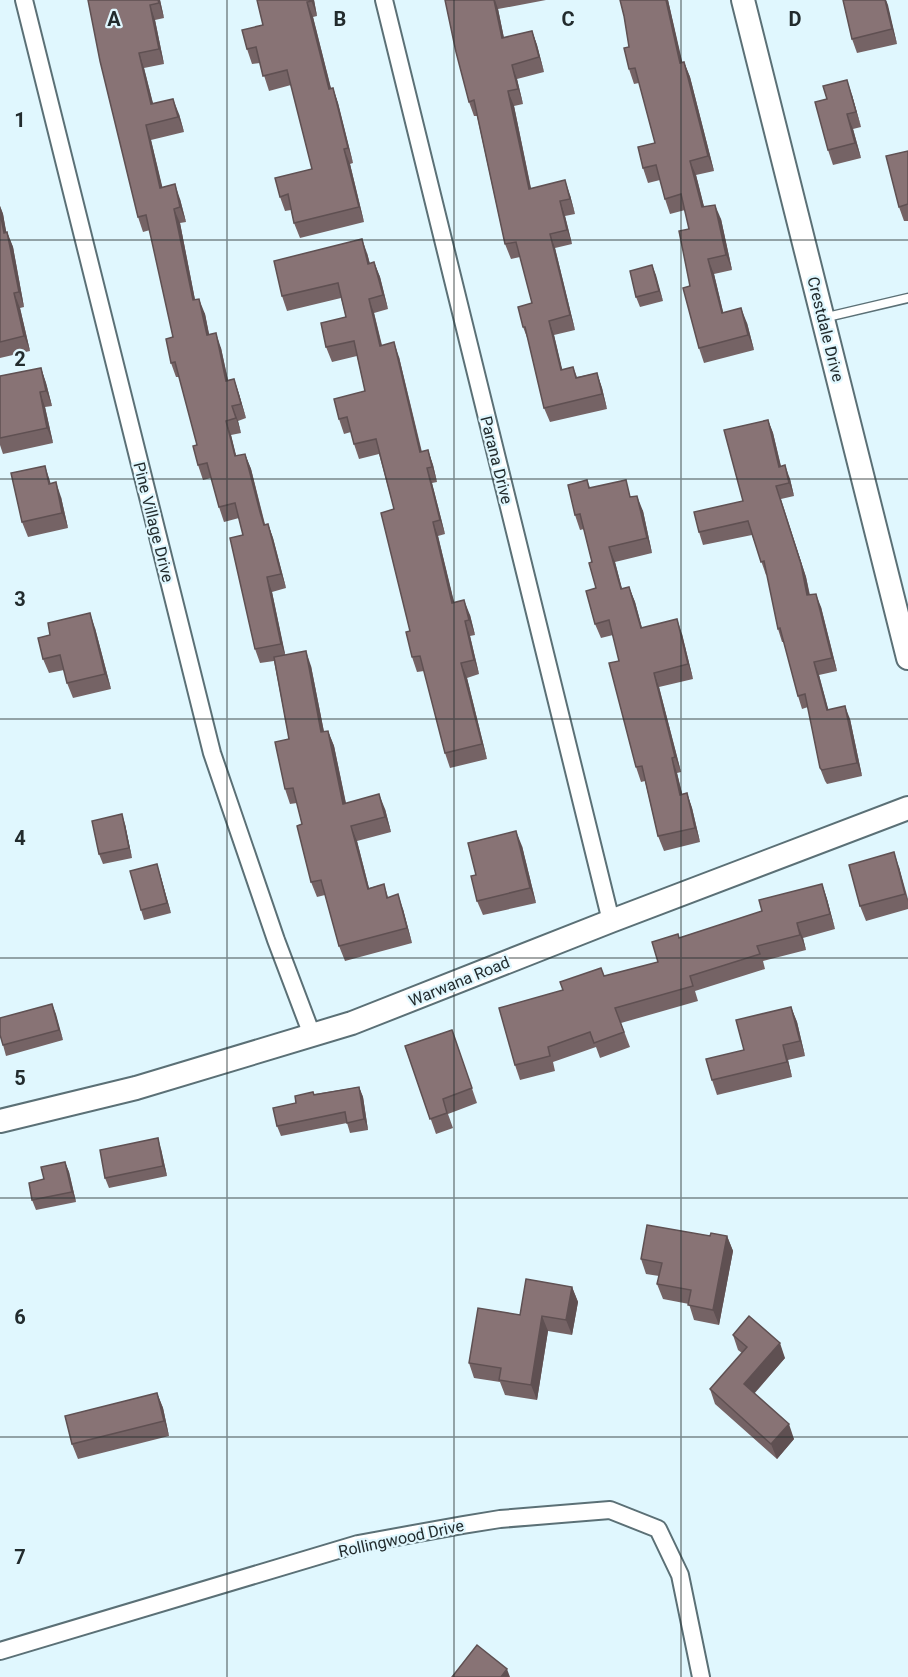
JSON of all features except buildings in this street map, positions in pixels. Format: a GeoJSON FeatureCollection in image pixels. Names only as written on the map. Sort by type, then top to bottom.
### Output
{"type":"FeatureCollection","features":[{"type":"Feature","properties":{"kind":"street","name":"Pine Village Drive"},"geometry":{"type":"LineString","coordinates":[[24,0],[212,753],[276,940],[312,1035]]}},
{"type":"Feature","properties":{"kind":"street","name":"Parana Drive"},"geometry":{"type":"LineString","coordinates":[[384,0],[611,921]]}},
{"type":"Feature","properties":{"kind":"street","name":"Crestdale Drive"},"geometry":{"type":"LineString","coordinates":[[743,0],[908,658]]}},
{"type":"Feature","properties":{"kind":"street","name":"Warwana Road"},"geometry":{"type":"LineString","coordinates":[[0,1121],[136,1088],[352,1023],[908,808]]}},
{"type":"Feature","properties":{"kind":"street","name":"Rollingwood Drive"},"geometry":{"type":"LineString","coordinates":[[0,1651],[358,1544],[500,1520],[610,1510],[658,1529],[680,1575],[701,1677]]}},
{"type":"Feature","properties":{"kind":"lane"},"geometry":{"type":"LineString","coordinates":[[823,318],[908,298]]}}]}
